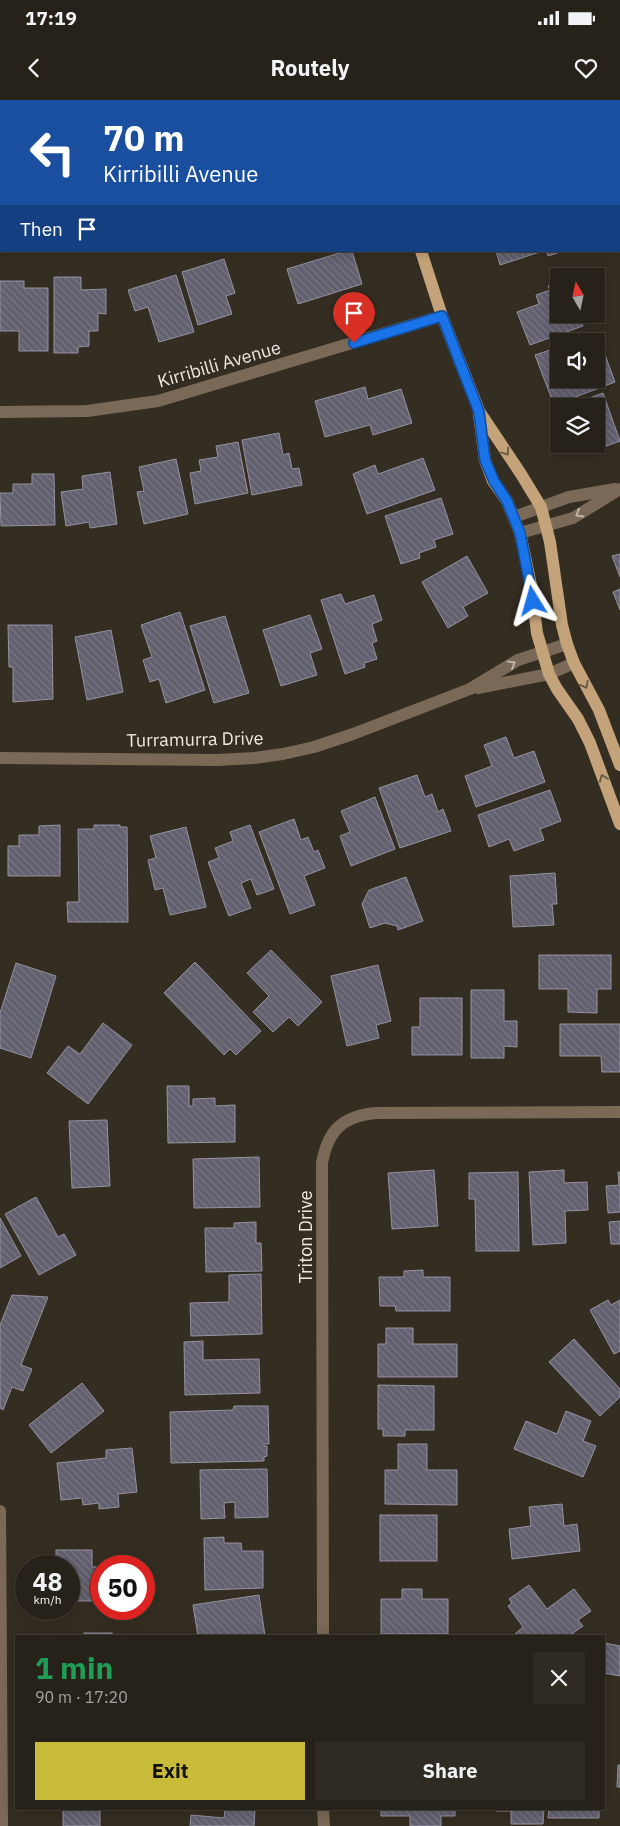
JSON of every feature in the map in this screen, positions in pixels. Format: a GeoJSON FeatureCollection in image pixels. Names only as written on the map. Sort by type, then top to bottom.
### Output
{"type":"FeatureCollection","features":[{"type":"Feature","properties":{"kind":"main road"},"geometry":{"type":"LineString","coordinates":[[421,252],[442,316],[479,412],[521,474],[541,508],[550,542],[562,625],[567,644],[574,663],[599,710],[620,765]]}},
{"type":"Feature","properties":{"kind":"main road"},"geometry":{"type":"LineString","coordinates":[[479,412],[485,460],[494,481],[507,501],[520,533],[531,585],[537,634],[549,674],[578,719],[590,743],[620,824]]}},
{"type":"Feature","properties":{"kind":"street","name":"Kirribilli Avenue"},"geometry":{"type":"LineString","coordinates":[[0,412],[87,411],[158,401],[442,316]]}},
{"type":"Feature","properties":{"kind":"street"},"geometry":{"type":"LineString","coordinates":[[514,517],[569,497],[620,488]]}},
{"type":"Feature","properties":{"kind":"street"},"geometry":{"type":"LineString","coordinates":[[520,533],[574,518],[620,488]]}},
{"type":"Feature","properties":{"kind":"street","name":"Turramurra Drive"},"geometry":{"type":"LineString","coordinates":[[470,690],[518,660],[567,644]]}},
{"type":"Feature","properties":{"kind":"street","name":"Turramurra Drive"},"geometry":{"type":"LineString","coordinates":[[0,758],[254,758],[314,746],[353,734],[470,690],[549,674],[574,663]]}},
{"type":"Feature","properties":{"kind":"street","name":"Triton Drive"},"geometry":{"type":"LineString","coordinates":[[323,1635],[322,1163],[325,1148],[331,1136],[349,1118],[369,1114],[620,1112]]}},
{"type":"Feature","properties":{"kind":"street"},"geometry":{"type":"LineString","coordinates":[[0,1511],[2,1826]]}},
{"type":"Feature","properties":{"kind":"street"},"geometry":{"type":"LineString","coordinates":[[323,1810],[324,1826]]}},
{"type":"Feature","properties":{"kind":"building"},"geometry":{"type":"Polygon","coordinates":[[[343,252],[352,252],[362,284],[298,304],[287,269],[343,252]]]}},
{"type":"Feature","properties":{"kind":"building"},"geometry":{"type":"Polygon","coordinates":[[[496,252],[540,252],[500,265],[496,252]]]}},
{"type":"Feature","properties":{"kind":"building"},"geometry":{"type":"Polygon","coordinates":[[[546,252],[560,252],[548,256],[546,252]]]}},
{"type":"Feature","properties":{"kind":"building"},"geometry":{"type":"Polygon","coordinates":[[[224,259],[235,293],[226,296],[232,314],[198,325],[182,272],[224,259]]]}},
{"type":"Feature","properties":{"kind":"building"},"geometry":{"type":"Polygon","coordinates":[[[176,275],[194,332],[159,342],[148,307],[135,311],[128,290],[176,275]]]}},
{"type":"Feature","properties":{"kind":"building"},"geometry":{"type":"Polygon","coordinates":[[[54,277],[81,277],[81,290],[106,289],[106,314],[98,313],[98,331],[89,331],[89,346],[78,347],[78,353],[54,353],[54,277]]]}},
{"type":"Feature","properties":{"kind":"building"},"geometry":{"type":"Polygon","coordinates":[[[0,281],[24,281],[24,288],[48,288],[48,351],[19,351],[19,331],[0,331],[0,281]]]}},
{"type":"Feature","properties":{"kind":"building"},"geometry":{"type":"Polygon","coordinates":[[[550,290],[550,323],[582,323],[583,326],[563,333],[550,333],[550,338],[530,345],[517,312],[539,304],[536,295],[550,290]]]}},
{"type":"Feature","properties":{"kind":"building"},"geometry":{"type":"Polygon","coordinates":[[[550,350],[550,388],[599,388],[573,398],[551,398],[535,355],[550,350]]]}},
{"type":"Feature","properties":{"kind":"building"},"geometry":{"type":"Polygon","coordinates":[[[605,355],[615,382],[605,386],[605,355]]]}},
{"type":"Feature","properties":{"kind":"building"},"geometry":{"type":"Polygon","coordinates":[[[365,387],[368,399],[401,389],[412,423],[373,435],[370,425],[325,437],[315,401],[365,387]]]}},
{"type":"Feature","properties":{"kind":"building"},"geometry":{"type":"Polygon","coordinates":[[[603,393],[605,398],[589,398],[603,393]]]}},
{"type":"Feature","properties":{"kind":"building"},"geometry":{"type":"Polygon","coordinates":[[[605,399],[620,441],[605,447],[605,399]]]}},
{"type":"Feature","properties":{"kind":"building"},"geometry":{"type":"Polygon","coordinates":[[[279,433],[283,455],[289,453],[292,469],[299,468],[302,485],[252,495],[242,440],[279,433]]]}},
{"type":"Feature","properties":{"kind":"building"},"geometry":{"type":"Polygon","coordinates":[[[238,442],[248,493],[195,504],[190,473],[201,471],[199,460],[218,457],[216,446],[238,442]]]}},
{"type":"Feature","properties":{"kind":"building"},"geometry":{"type":"Polygon","coordinates":[[[423,458],[435,490],[367,514],[353,474],[375,465],[378,474],[423,458]]]}},
{"type":"Feature","properties":{"kind":"building"},"geometry":{"type":"Polygon","coordinates":[[[176,459],[188,514],[144,524],[137,492],[144,491],[139,467],[176,459]]]}},
{"type":"Feature","properties":{"kind":"building"},"geometry":{"type":"Polygon","coordinates":[[[110,472],[117,524],[90,528],[89,522],[66,526],[61,492],[83,489],[82,476],[110,472]]]}},
{"type":"Feature","properties":{"kind":"building"},"geometry":{"type":"Polygon","coordinates":[[[32,474],[54,474],[55,525],[1,526],[0,493],[13,493],[13,484],[32,484],[32,474]]]}},
{"type":"Feature","properties":{"kind":"building"},"geometry":{"type":"Polygon","coordinates":[[[441,498],[453,534],[434,540],[436,547],[419,553],[420,558],[401,564],[385,516],[441,498]]]}},
{"type":"Feature","properties":{"kind":"building"},"geometry":{"type":"Polygon","coordinates":[[[620,554],[620,577],[612,556],[620,554]]]}},
{"type":"Feature","properties":{"kind":"building"},"geometry":{"type":"Polygon","coordinates":[[[467,556],[488,593],[463,607],[468,616],[448,628],[422,582],[467,556]]]}},
{"type":"Feature","properties":{"kind":"building"},"geometry":{"type":"Polygon","coordinates":[[[620,589],[620,610],[613,592],[620,589]]]}},
{"type":"Feature","properties":{"kind":"building"},"geometry":{"type":"Polygon","coordinates":[[[341,594],[345,604],[374,595],[382,620],[372,624],[377,641],[372,643],[377,659],[364,663],[365,667],[345,674],[321,600],[341,594]]]}},
{"type":"Feature","properties":{"kind":"building"},"geometry":{"type":"Polygon","coordinates":[[[180,612],[205,690],[166,703],[159,679],[150,682],[143,660],[152,657],[141,625],[180,612]]]}},
{"type":"Feature","properties":{"kind":"building"},"geometry":{"type":"Polygon","coordinates":[[[310,615],[322,649],[310,653],[317,675],[281,686],[263,630],[310,615]]]}},
{"type":"Feature","properties":{"kind":"building"},"geometry":{"type":"Polygon","coordinates":[[[225,616],[249,693],[214,703],[190,626],[225,616]]]}},
{"type":"Feature","properties":{"kind":"building"},"geometry":{"type":"Polygon","coordinates":[[[8,625],[52,625],[53,699],[13,702],[13,667],[9,667],[8,625]]]}},
{"type":"Feature","properties":{"kind":"building"},"geometry":{"type":"Polygon","coordinates":[[[111,630],[123,692],[87,700],[75,637],[111,630]]]}},
{"type":"Feature","properties":{"kind":"building"},"geometry":{"type":"Polygon","coordinates":[[[506,737],[514,758],[534,751],[545,782],[476,807],[465,776],[492,766],[484,745],[506,737]]]}},
{"type":"Feature","properties":{"kind":"building"},"geometry":{"type":"Polygon","coordinates":[[[417,775],[425,797],[432,794],[438,812],[443,809],[451,831],[400,848],[379,788],[417,775]]]}},
{"type":"Feature","properties":{"kind":"building"},"geometry":{"type":"Polygon","coordinates":[[[550,790],[561,821],[540,829],[544,840],[514,851],[509,839],[489,847],[478,815],[550,790]]]}},
{"type":"Feature","properties":{"kind":"building"},"geometry":{"type":"Polygon","coordinates":[[[375,797],[395,849],[351,866],[340,836],[350,832],[341,811],[375,797]]]}},
{"type":"Feature","properties":{"kind":"building"},"geometry":{"type":"Polygon","coordinates":[[[294,819],[301,840],[308,837],[314,852],[318,850],[325,868],[304,876],[315,905],[290,914],[259,832],[294,819]]]}},
{"type":"Feature","properties":{"kind":"building"},"geometry":{"type":"Polygon","coordinates":[[[60,825],[60,876],[8,876],[8,846],[19,846],[19,835],[39,835],[39,826],[60,825]]]}},
{"type":"Feature","properties":{"kind":"building"},"geometry":{"type":"Polygon","coordinates":[[[94,825],[120,825],[120,827],[127,827],[128,922],[68,922],[67,902],[79,902],[78,829],[94,829],[94,825]]]}},
{"type":"Feature","properties":{"kind":"building"},"geometry":{"type":"Polygon","coordinates":[[[250,825],[274,889],[257,895],[251,879],[241,883],[251,908],[229,916],[208,862],[219,858],[215,848],[233,841],[230,832],[250,825]]]}},
{"type":"Feature","properties":{"kind":"building"},"geometry":{"type":"Polygon","coordinates":[[[186,827],[206,907],[170,915],[163,888],[155,890],[148,860],[156,858],[150,836],[186,827]]]}},
{"type":"Feature","properties":{"kind":"building"},"geometry":{"type":"Polygon","coordinates":[[[555,873],[557,904],[552,904],[554,925],[513,927],[510,876],[555,873]]]}},
{"type":"Feature","properties":{"kind":"building"},"geometry":{"type":"Polygon","coordinates":[[[406,877],[423,921],[398,930],[397,926],[385,923],[370,928],[362,904],[369,890],[406,877]]]}},
{"type":"Feature","properties":{"kind":"building"},"geometry":{"type":"Polygon","coordinates":[[[271,950],[322,1002],[298,1026],[289,1017],[273,1032],[253,1012],[269,996],[247,973],[271,950]]]}},
{"type":"Feature","properties":{"kind":"building"},"geometry":{"type":"Polygon","coordinates":[[[539,955],[611,955],[611,989],[597,989],[597,1013],[568,1012],[568,989],[539,989],[539,955]]]}},
{"type":"Feature","properties":{"kind":"building"},"geometry":{"type":"Polygon","coordinates":[[[195,962],[261,1031],[236,1055],[230,1049],[224,1055],[164,993],[195,962]]]}},
{"type":"Feature","properties":{"kind":"building"},"geometry":{"type":"Polygon","coordinates":[[[16,963],[56,976],[31,1058],[0,1048],[0,1013],[16,963]]]}},
{"type":"Feature","properties":{"kind":"building"},"geometry":{"type":"Polygon","coordinates":[[[378,965],[391,1021],[376,1025],[379,1038],[347,1046],[331,976],[378,965]]]}},
{"type":"Feature","properties":{"kind":"building"},"geometry":{"type":"Polygon","coordinates":[[[471,990],[504,990],[504,1021],[517,1021],[517,1047],[504,1046],[504,1058],[471,1058],[471,990]]]}},
{"type":"Feature","properties":{"kind":"building"},"geometry":{"type":"Polygon","coordinates":[[[420,998],[462,998],[462,1055],[412,1055],[412,1027],[420,1027],[420,998]]]}},
{"type":"Feature","properties":{"kind":"building"},"geometry":{"type":"Polygon","coordinates":[[[103,1023],[132,1045],[88,1104],[47,1073],[68,1046],[80,1054],[103,1023]]]}},
{"type":"Feature","properties":{"kind":"building"},"geometry":{"type":"Polygon","coordinates":[[[560,1024],[620,1024],[620,1072],[602,1072],[601,1056],[560,1056],[560,1024]]]}},
{"type":"Feature","properties":{"kind":"building"},"geometry":{"type":"Polygon","coordinates":[[[167,1086],[189,1086],[189,1106],[193,1106],[193,1099],[215,1098],[215,1106],[235,1105],[235,1142],[168,1143],[167,1086]]]}},
{"type":"Feature","properties":{"kind":"building"},"geometry":{"type":"Polygon","coordinates":[[[107,1120],[110,1186],[72,1188],[69,1121],[107,1120]]]}},
{"type":"Feature","properties":{"kind":"building"},"geometry":{"type":"Polygon","coordinates":[[[259,1157],[260,1207],[194,1208],[193,1159],[259,1157]]]}},
{"type":"Feature","properties":{"kind":"building"},"geometry":{"type":"Polygon","coordinates":[[[434,1170],[438,1226],[392,1229],[388,1173],[434,1170]]]}},
{"type":"Feature","properties":{"kind":"building"},"geometry":{"type":"Polygon","coordinates":[[[564,1170],[564,1183],[587,1182],[588,1210],[565,1211],[566,1243],[533,1245],[529,1172],[564,1170]]]}},
{"type":"Feature","properties":{"kind":"building"},"geometry":{"type":"Polygon","coordinates":[[[518,1172],[519,1251],[476,1251],[475,1199],[469,1199],[469,1173],[518,1172]]]}},
{"type":"Feature","properties":{"kind":"building"},"geometry":{"type":"Polygon","coordinates":[[[618,1172],[620,1172],[620,1212],[608,1213],[606,1186],[619,1185],[618,1172]]]}},
{"type":"Feature","properties":{"kind":"building"},"geometry":{"type":"Polygon","coordinates":[[[36,1197],[58,1237],[64,1234],[76,1255],[39,1275],[5,1214],[36,1197]]]}},
{"type":"Feature","properties":{"kind":"building"},"geometry":{"type":"Polygon","coordinates":[[[0,1218],[21,1256],[0,1268],[0,1218]]]}},
{"type":"Feature","properties":{"kind":"building"},"geometry":{"type":"Polygon","coordinates":[[[620,1221],[620,1244],[611,1244],[609,1222],[620,1221]]]}},
{"type":"Feature","properties":{"kind":"building"},"geometry":{"type":"Polygon","coordinates":[[[256,1222],[256,1243],[261,1243],[262,1271],[206,1272],[205,1228],[234,1228],[234,1223],[256,1222]]]}},
{"type":"Feature","properties":{"kind":"building"},"geometry":{"type":"Polygon","coordinates":[[[423,1270],[423,1277],[450,1277],[450,1311],[396,1311],[395,1306],[380,1306],[379,1277],[404,1277],[404,1271],[423,1270]]]}},
{"type":"Feature","properties":{"kind":"building"},"geometry":{"type":"Polygon","coordinates":[[[261,1274],[262,1334],[191,1336],[190,1303],[229,1302],[229,1275],[261,1274]]]}},
{"type":"Feature","properties":{"kind":"building"},"geometry":{"type":"Polygon","coordinates":[[[12,1295],[48,1297],[21,1365],[32,1369],[23,1391],[12,1387],[3,1410],[0,1408],[0,1325],[12,1295]]]}},
{"type":"Feature","properties":{"kind":"building"},"geometry":{"type":"Polygon","coordinates":[[[608,1300],[611,1305],[620,1300],[620,1351],[614,1354],[590,1310],[608,1300]]]}},
{"type":"Feature","properties":{"kind":"building"},"geometry":{"type":"Polygon","coordinates":[[[386,1328],[413,1328],[413,1344],[457,1344],[457,1377],[378,1377],[378,1344],[386,1344],[386,1328]]]}},
{"type":"Feature","properties":{"kind":"building"},"geometry":{"type":"Polygon","coordinates":[[[574,1339],[620,1389],[620,1397],[600,1416],[549,1362],[574,1339]]]}},
{"type":"Feature","properties":{"kind":"building"},"geometry":{"type":"Polygon","coordinates":[[[203,1341],[203,1360],[259,1359],[260,1393],[185,1395],[184,1342],[203,1341]]]}},
{"type":"Feature","properties":{"kind":"building"},"geometry":{"type":"Polygon","coordinates":[[[82,1383],[104,1411],[51,1453],[29,1425],[82,1383]]]}},
{"type":"Feature","properties":{"kind":"building"},"geometry":{"type":"Polygon","coordinates":[[[378,1385],[434,1386],[434,1430],[405,1430],[405,1436],[383,1436],[383,1429],[378,1429],[378,1385]]]}},
{"type":"Feature","properties":{"kind":"building"},"geometry":{"type":"Polygon","coordinates":[[[234,1406],[268,1406],[269,1444],[264,1444],[264,1446],[267,1446],[267,1456],[264,1457],[264,1461],[171,1463],[170,1412],[233,1410],[234,1406]]]}},
{"type":"Feature","properties":{"kind":"building"},"geometry":{"type":"Polygon","coordinates":[[[566,1411],[591,1421],[583,1441],[596,1446],[583,1477],[514,1449],[526,1421],[557,1434],[566,1411]]]}},
{"type":"Feature","properties":{"kind":"building"},"geometry":{"type":"Polygon","coordinates":[[[398,1444],[427,1444],[427,1470],[457,1470],[457,1505],[385,1504],[385,1470],[398,1470],[398,1444]]]}},
{"type":"Feature","properties":{"kind":"building"},"geometry":{"type":"Polygon","coordinates":[[[132,1448],[137,1492],[118,1494],[119,1507],[99,1509],[99,1503],[83,1505],[82,1498],[61,1500],[57,1463],[106,1458],[106,1450],[132,1448]]]}},
{"type":"Feature","properties":{"kind":"building"},"geometry":{"type":"Polygon","coordinates":[[[267,1469],[268,1517],[235,1518],[235,1502],[224,1503],[225,1518],[201,1519],[200,1470],[267,1469]]]}},
{"type":"Feature","properties":{"kind":"building"},"geometry":{"type":"Polygon","coordinates":[[[562,1504],[564,1526],[577,1524],[580,1551],[512,1559],[509,1529],[531,1526],[529,1507],[562,1504]]]}},
{"type":"Feature","properties":{"kind":"building"},"geometry":{"type":"Polygon","coordinates":[[[380,1515],[437,1515],[437,1561],[380,1561],[380,1515]]]}},
{"type":"Feature","properties":{"kind":"building"},"geometry":{"type":"Polygon","coordinates":[[[224,1537],[224,1543],[241,1543],[242,1551],[263,1551],[263,1588],[205,1590],[204,1538],[224,1537]]]}},
{"type":"Feature","properties":{"kind":"building"},"geometry":{"type":"Polygon","coordinates":[[[56,1550],[92,1550],[92,1555],[90,1555],[90,1601],[80,1601],[80,1555],[56,1555],[56,1550]]]}},
{"type":"Feature","properties":{"kind":"building"},"geometry":{"type":"Polygon","coordinates":[[[529,1585],[547,1609],[574,1589],[591,1611],[578,1620],[583,1626],[570,1635],[516,1635],[523,1627],[508,1606],[512,1603],[509,1599],[529,1585]]]}},
{"type":"Feature","properties":{"kind":"building"},"geometry":{"type":"Polygon","coordinates":[[[402,1589],[422,1589],[422,1599],[448,1599],[448,1634],[381,1634],[381,1599],[402,1599],[402,1589]]]}},
{"type":"Feature","properties":{"kind":"building"},"geometry":{"type":"Polygon","coordinates":[[[259,1595],[265,1635],[198,1635],[193,1605],[259,1595]]]}},
{"type":"Feature","properties":{"kind":"building"},"geometry":{"type":"Polygon","coordinates":[[[84,1633],[112,1633],[112,1635],[84,1635],[84,1633]]]}},
{"type":"Feature","properties":{"kind":"building"},"geometry":{"type":"Polygon","coordinates":[[[605,1643],[620,1646],[620,1676],[605,1673],[605,1643]]]}},
{"type":"Feature","properties":{"kind":"building"},"geometry":{"type":"Polygon","coordinates":[[[618,1765],[620,1765],[620,1787],[617,1787],[618,1765]]]}},
{"type":"Feature","properties":{"kind":"building"},"geometry":{"type":"Polygon","coordinates":[[[63,1810],[100,1810],[100,1826],[63,1826],[63,1810]]]}},
{"type":"Feature","properties":{"kind":"building"},"geometry":{"type":"Polygon","coordinates":[[[225,1810],[255,1810],[254,1826],[190,1826],[191,1815],[224,1818],[225,1810]]]}},
{"type":"Feature","properties":{"kind":"building"},"geometry":{"type":"Polygon","coordinates":[[[381,1810],[455,1810],[455,1816],[441,1816],[441,1826],[410,1826],[410,1816],[381,1816],[381,1810]]]}},
{"type":"Feature","properties":{"kind":"building"},"geometry":{"type":"Polygon","coordinates":[[[544,1810],[543,1824],[511,1824],[511,1811],[496,1811],[544,1810]]]}},
{"type":"Feature","properties":{"kind":"building"},"geometry":{"type":"Polygon","coordinates":[[[549,1810],[599,1810],[599,1818],[548,1818],[549,1810]]]}},
{"type":"Feature","properties":{"kind":"route"},"geometry":{"type":"LineString","coordinates":[[354,343],[442,316],[479,412],[485,460],[494,481],[507,501],[520,533],[533,601]]}}]}
